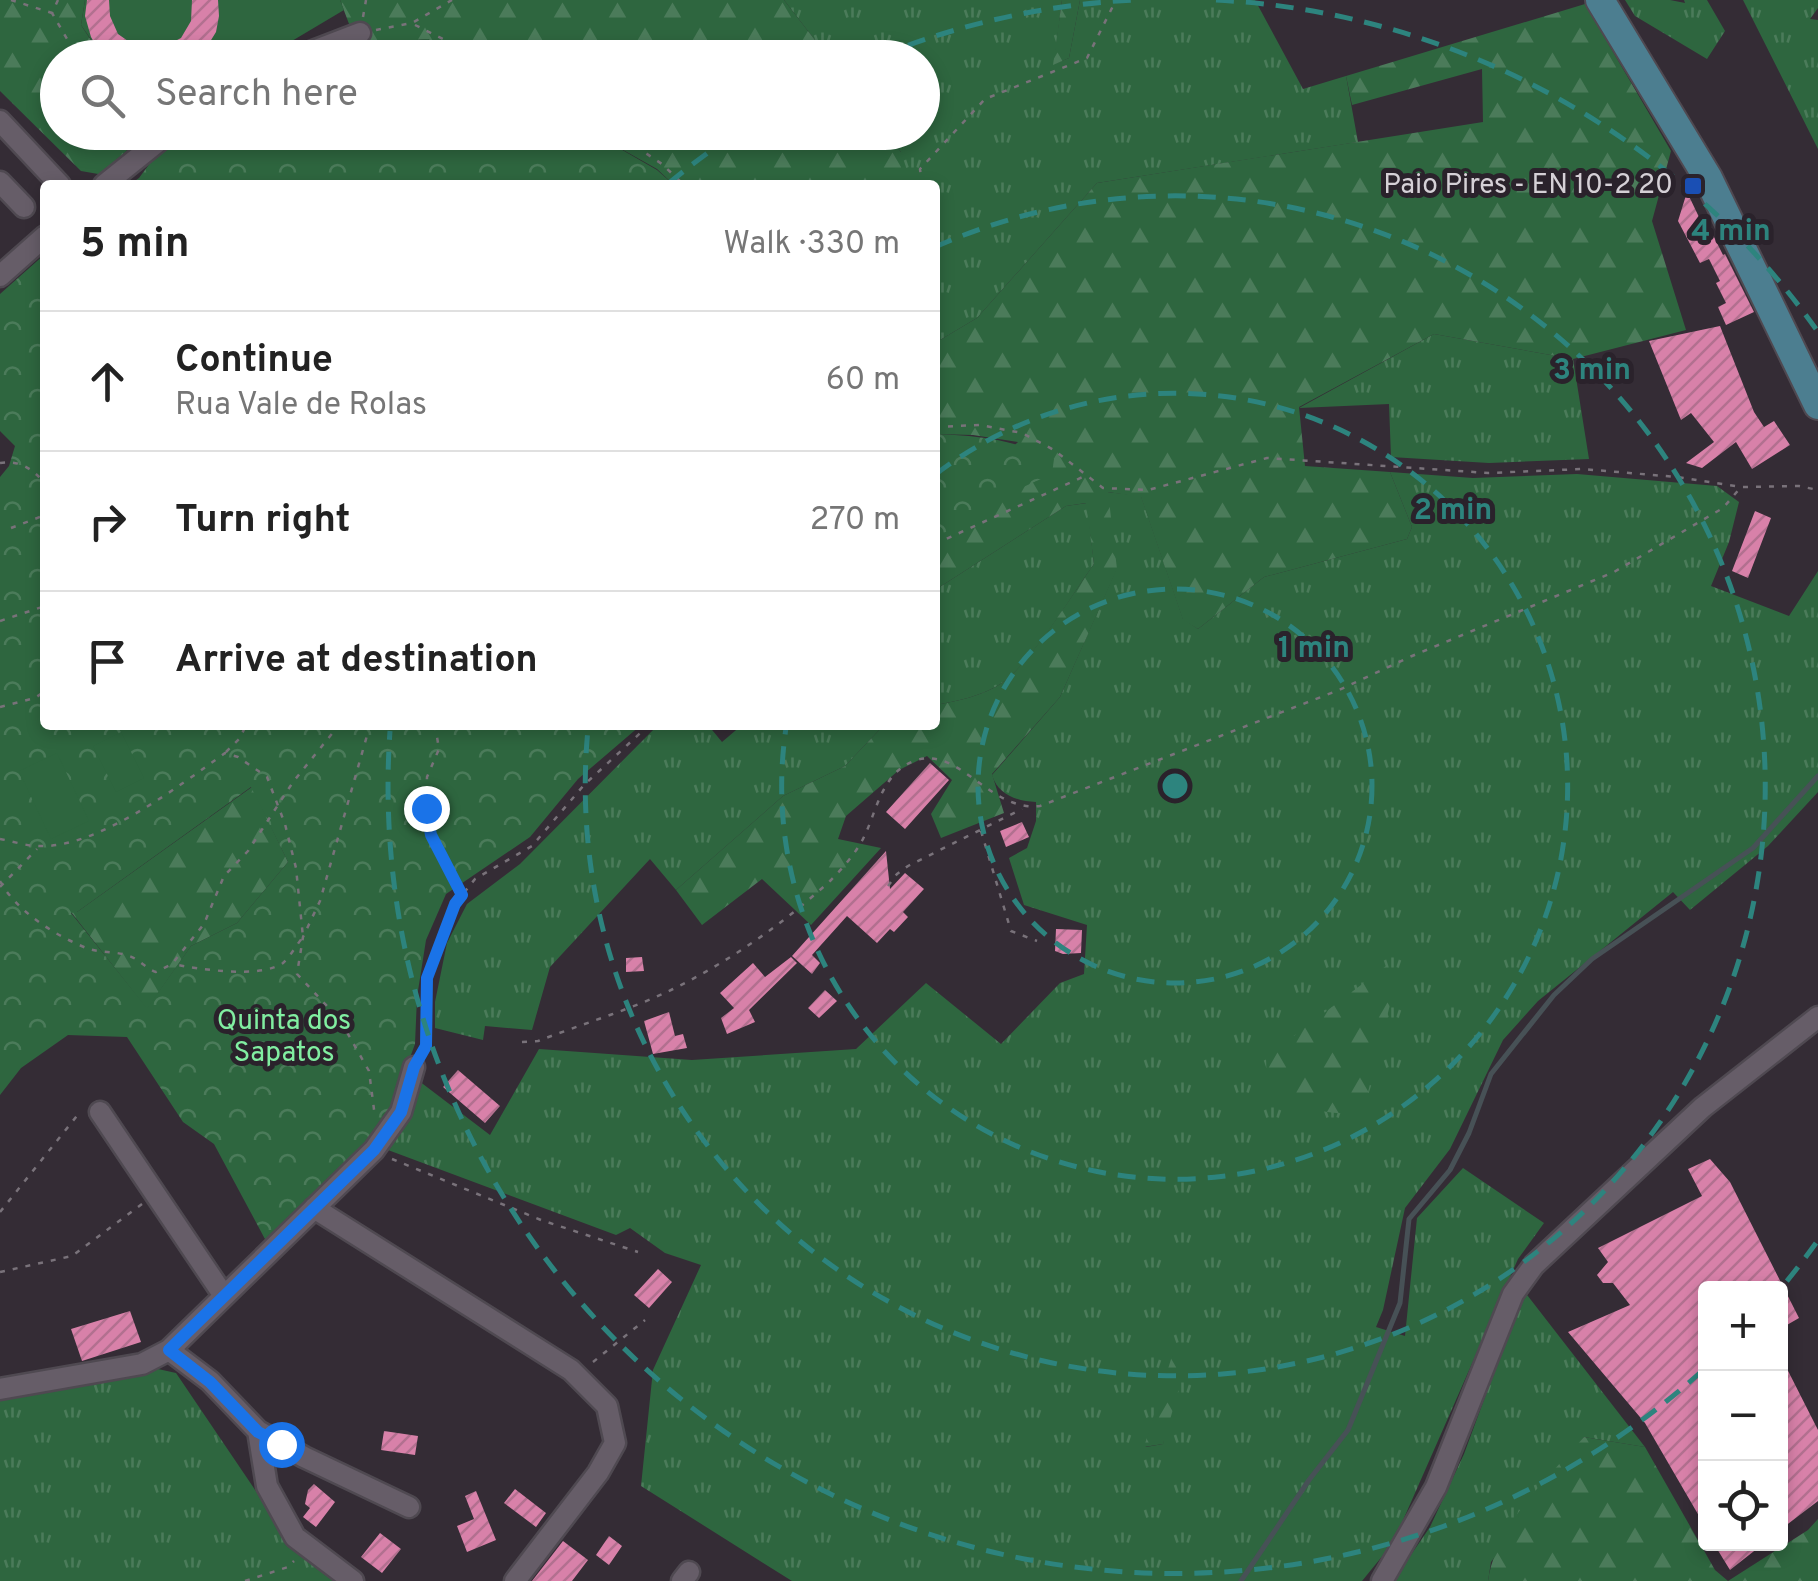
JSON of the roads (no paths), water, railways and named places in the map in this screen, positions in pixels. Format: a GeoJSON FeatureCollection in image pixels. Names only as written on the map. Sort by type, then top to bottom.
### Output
{"type":"FeatureCollection","features":[{"type":"Feature","properties":{"kind":"main road"},"geometry":{"type":"LineString","coordinates":[[1600,0],[1708,178],[1818,405]]}},
{"type":"Feature","properties":{"kind":"street"},"geometry":{"type":"LineString","coordinates":[[342,40],[360,33]]}},
{"type":"Feature","properties":{"kind":"street"},"geometry":{"type":"LineString","coordinates":[[0,121],[55,180]]}},
{"type":"Feature","properties":{"kind":"street"},"geometry":{"type":"LineString","coordinates":[[110,180],[148,150]]}},
{"type":"Feature","properties":{"kind":"street"},"geometry":{"type":"LineString","coordinates":[[0,182],[24,207]]}},
{"type":"Feature","properties":{"kind":"street"},"geometry":{"type":"LineString","coordinates":[[0,276],[40,240]]}},
{"type":"Feature","properties":{"kind":"street"},"geometry":{"type":"LineString","coordinates":[[1382,1581],[1436,1488],[1513,1294],[1534,1264],[1704,1106],[1818,1017]]}},
{"type":"Feature","properties":{"kind":"street"},"geometry":{"type":"LineString","coordinates":[[0,1389],[142,1364],[169,1350],[382,1138],[401,1112],[414,1067]]}},
{"type":"Feature","properties":{"kind":"street"},"geometry":{"type":"LineString","coordinates":[[100,1112],[224,1296]]}},
{"type":"Feature","properties":{"kind":"street"},"geometry":{"type":"LineString","coordinates":[[314,1208],[577,1376],[606,1406],[615,1442],[598,1473],[515,1581]]}},
{"type":"Feature","properties":{"kind":"street"},"geometry":{"type":"LineString","coordinates":[[169,1350],[210,1382],[258,1432],[409,1507]]}},
{"type":"Feature","properties":{"kind":"street"},"geometry":{"type":"LineString","coordinates":[[258,1432],[267,1486],[295,1538],[353,1581]]}},
{"type":"Feature","properties":{"kind":"waterway"},"geometry":{"type":"LineString","coordinates":[[1241,1581],[1348,1430],[1400,1303],[1409,1219],[1450,1170],[1491,1074],[1554,995],[1592,959],[1753,848],[1818,776]]}},
{"type":"Feature","properties":{"kind":"place","name":"Paio Pires - EN 10-2 20"},"geometry":{"type":"Point","coordinates":[1693,186]}},
{"type":"Feature","properties":{"kind":"park label","name":"Quinta dos Sapatos"},"geometry":{"type":"Point","coordinates":[284,1038]}}]}
